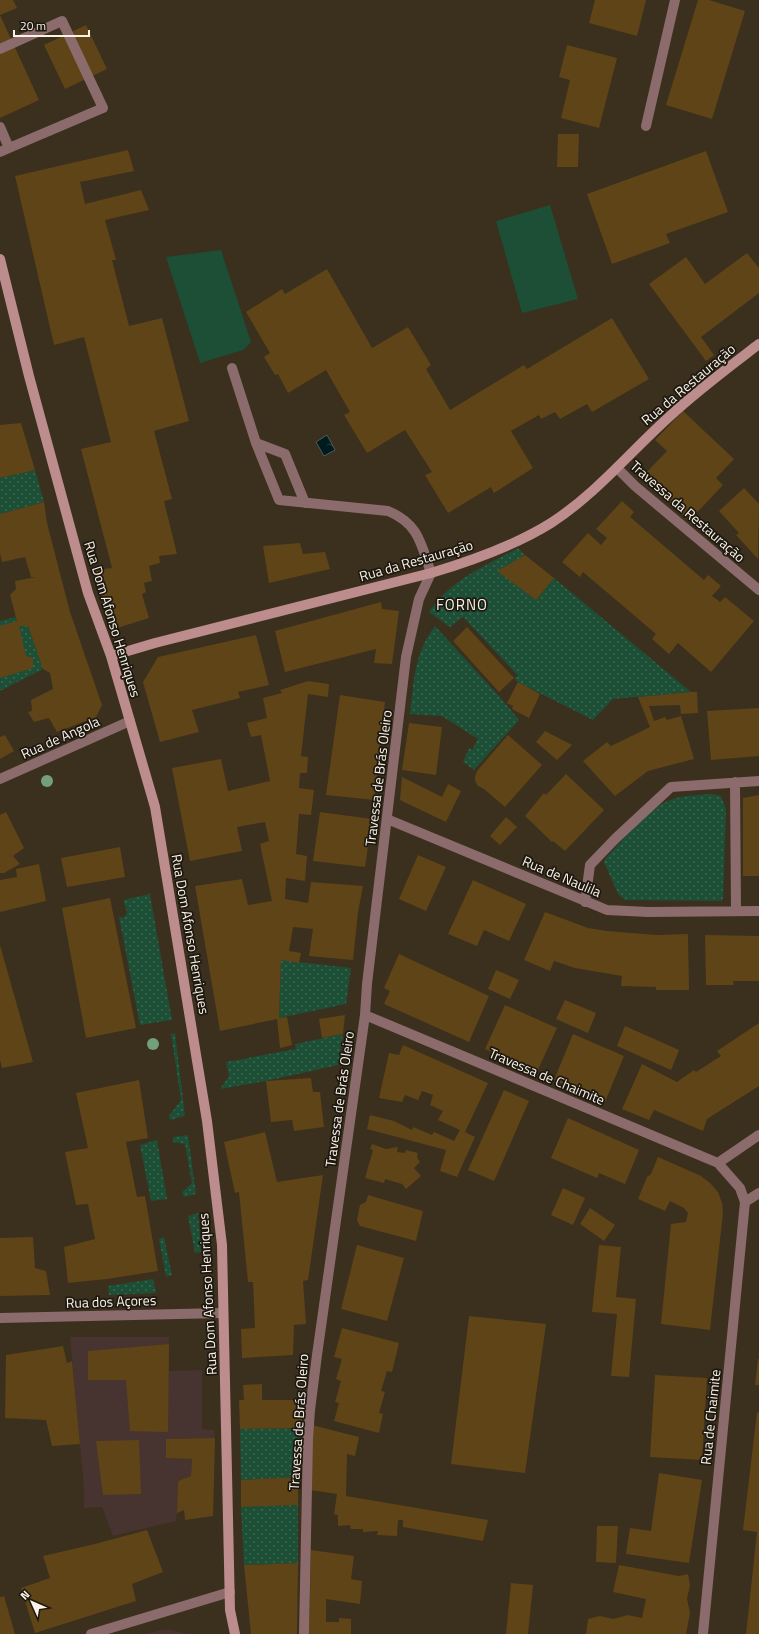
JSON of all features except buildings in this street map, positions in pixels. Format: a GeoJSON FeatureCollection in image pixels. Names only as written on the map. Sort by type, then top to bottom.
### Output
{"type":"FeatureCollection","features":[{"type":"Feature","properties":{"kind":"main road","name":"Rua Dom Afonso Henriques"},"geometry":{"type":"LineString","coordinates":[[0,259],[29,376],[88,593],[110,656],[155,807],[207,1121],[222,1245],[230,1610],[235,1634]]}},
{"type":"Feature","properties":{"kind":"main road","name":"Rua da Restauração"},"geometry":{"type":"LineString","coordinates":[[110,656],[154,643],[431,573],[517,541],[550,523],[581,502],[669,416],[759,344]]}},
{"type":"Feature","properties":{"kind":"street"},"geometry":{"type":"LineString","coordinates":[[646,126],[674,0]]}},
{"type":"Feature","properties":{"kind":"street"},"geometry":{"type":"LineString","coordinates":[[0,48],[62,21],[103,108],[4,150],[0,127]]}},
{"type":"Feature","properties":{"kind":"street"},"geometry":{"type":"LineString","coordinates":[[232,368],[256,443],[279,500],[388,511],[398,515],[408,522],[420,541],[431,573]]}},
{"type":"Feature","properties":{"kind":"street"},"geometry":{"type":"LineString","coordinates":[[256,443],[285,454],[305,502]]}},
{"type":"Feature","properties":{"kind":"street","name":"Travessa da Restauração"},"geometry":{"type":"LineString","coordinates":[[617,468],[635,486],[759,590]]}},
{"type":"Feature","properties":{"kind":"street","name":"Travessa de Brás Oleiro"},"geometry":{"type":"LineString","coordinates":[[304,1634],[308,1439],[310,1410],[365,1015],[367,984],[406,657],[420,599],[431,573]]}},
{"type":"Feature","properties":{"kind":"street","name":"Rua de Angola"},"geometry":{"type":"LineString","coordinates":[[0,779],[130,721]]}},
{"type":"Feature","properties":{"kind":"street"},"geometry":{"type":"LineString","coordinates":[[585,902],[590,865],[616,838],[671,787],[759,781]]}},
{"type":"Feature","properties":{"kind":"street"},"geometry":{"type":"LineString","coordinates":[[736,782],[736,910]]}},
{"type":"Feature","properties":{"kind":"street","name":"Rua de Naulila"},"geometry":{"type":"LineString","coordinates":[[387,819],[607,910],[648,912],[759,910]]}},
{"type":"Feature","properties":{"kind":"street","name":"Travessa de Chaimite"},"geometry":{"type":"LineString","coordinates":[[365,1015],[718,1163]]}},
{"type":"Feature","properties":{"kind":"street"},"geometry":{"type":"LineString","coordinates":[[759,1135],[718,1163],[740,1188],[745,1202],[759,1193]]}},
{"type":"Feature","properties":{"kind":"street","name":"Rua de Chaimite"},"geometry":{"type":"LineString","coordinates":[[703,1634],[745,1202]]}},
{"type":"Feature","properties":{"kind":"street","name":"Rua dos Açores"},"geometry":{"type":"LineString","coordinates":[[0,1318],[223,1312]]}},
{"type":"Feature","properties":{"kind":"street"},"geometry":{"type":"LineString","coordinates":[[91,1634],[230,1592]]}},
{"type":"Feature","properties":{"kind":"shaded area"},"geometry":{"type":"Polygon","coordinates":[[[70,1337],[169,1337],[169,1371],[202,1370],[202,1429],[214,1430],[215,1438],[166,1439],[166,1458],[192,1459],[191,1476],[178,1481],[176,1521],[113,1536],[102,1507],[84,1508],[84,1488],[70,1337]]]}},
{"type":"Feature","properties":{"kind":"shaded area"},"geometry":{"type":"Polygon","coordinates":[[[162,1630],[172,1630],[187,1634],[147,1634],[162,1630]]]}},
{"type":"Feature","properties":{"kind":"green space"},"geometry":{"type":"Polygon","coordinates":[[[550,205],[578,299],[522,313],[496,221],[550,205]]]}},
{"type":"Feature","properties":{"kind":"green space"},"geometry":{"type":"Polygon","coordinates":[[[221,250],[251,342],[243,350],[200,363],[166,257],[221,250]]]}},
{"type":"Feature","properties":{"kind":"green space"},"geometry":{"type":"Polygon","coordinates":[[[35,470],[44,502],[0,514],[0,478],[35,470]]]}},
{"type":"Feature","properties":{"kind":"green space"},"geometry":{"type":"Polygon","coordinates":[[[518,548],[525,555],[498,571],[536,600],[554,578],[691,692],[613,699],[593,720],[518,682],[514,678],[518,676],[463,617],[450,627],[429,612],[447,591],[458,582],[518,548]]]}},
{"type":"Feature","properties":{"kind":"green space"},"geometry":{"type":"Polygon","coordinates":[[[16,617],[19,626],[28,626],[43,669],[0,691],[0,621],[16,617]]]}},
{"type":"Feature","properties":{"kind":"green space"},"geometry":{"type":"Polygon","coordinates":[[[435,626],[519,720],[474,770],[463,762],[469,748],[472,750],[478,739],[442,716],[410,714],[414,679],[419,657],[428,636],[435,626]]]}},
{"type":"Feature","properties":{"kind":"green space"},"geometry":{"type":"Polygon","coordinates":[[[711,794],[721,796],[726,809],[722,901],[625,900],[618,894],[604,862],[630,831],[648,813],[669,800],[684,796],[711,794]]]}},
{"type":"Feature","properties":{"kind":"green space"},"geometry":{"type":"Polygon","coordinates":[[[150,894],[172,1020],[140,1025],[119,917],[125,917],[127,912],[123,900],[150,894]]]}},
{"type":"Feature","properties":{"kind":"green space"},"geometry":{"type":"Polygon","coordinates":[[[281,960],[351,968],[346,1004],[279,1018],[281,960]]]}},
{"type":"Feature","properties":{"kind":"green space"},"geometry":{"type":"Polygon","coordinates":[[[175,1033],[185,1116],[170,1120],[169,1116],[181,1100],[171,1034],[175,1033]]]}},
{"type":"Feature","properties":{"kind":"green space"},"geometry":{"type":"Polygon","coordinates":[[[343,1034],[338,1065],[266,1081],[220,1089],[229,1076],[226,1062],[296,1049],[295,1044],[343,1034]]]}},
{"type":"Feature","properties":{"kind":"green space"},"geometry":{"type":"Polygon","coordinates":[[[188,1135],[196,1194],[184,1197],[182,1192],[192,1183],[185,1144],[173,1142],[173,1137],[188,1135]]]}},
{"type":"Feature","properties":{"kind":"green space"},"geometry":{"type":"Polygon","coordinates":[[[157,1140],[167,1199],[151,1201],[140,1145],[157,1140]]]}},
{"type":"Feature","properties":{"kind":"green space"},"geometry":{"type":"Polygon","coordinates":[[[198,1213],[201,1252],[195,1253],[188,1216],[198,1213]]]}},
{"type":"Feature","properties":{"kind":"green space"},"geometry":{"type":"Polygon","coordinates":[[[164,1237],[172,1275],[166,1277],[159,1239],[164,1237]]]}},
{"type":"Feature","properties":{"kind":"green space"},"geometry":{"type":"Polygon","coordinates":[[[153,1279],[156,1293],[109,1295],[108,1286],[153,1279]]]}},
{"type":"Feature","properties":{"kind":"green space"},"geometry":{"type":"Polygon","coordinates":[[[302,1428],[298,1477],[241,1480],[240,1429],[302,1428]]]}},
{"type":"Feature","properties":{"kind":"green space"},"geometry":{"type":"Polygon","coordinates":[[[298,1505],[298,1563],[244,1565],[241,1507],[298,1505]]]}},
{"type":"Feature","properties":{"kind":"water"},"geometry":{"type":"Polygon","coordinates":[[[327,435],[335,450],[324,456],[316,442],[327,435]]]}},
{"type":"Feature","properties":{"kind":"district","name":"FORNO"},"geometry":{"type":"Point","coordinates":[462,604]}}]}
